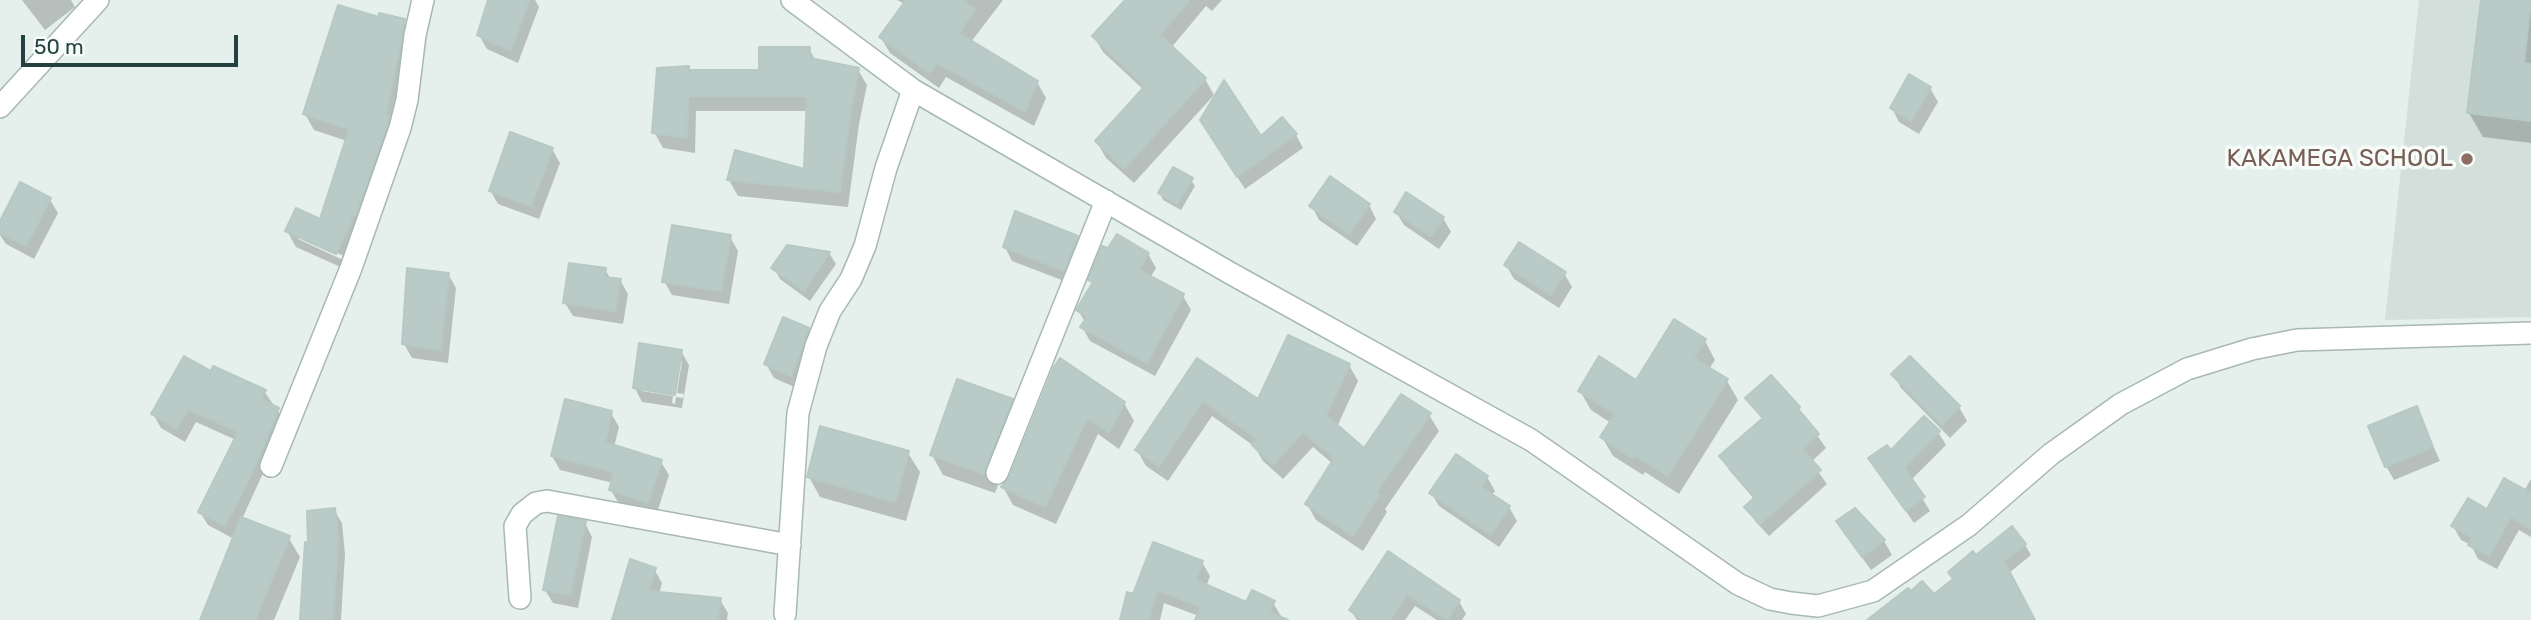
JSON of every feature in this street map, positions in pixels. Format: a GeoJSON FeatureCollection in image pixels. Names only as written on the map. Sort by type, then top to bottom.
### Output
{"type":"FeatureCollection","features":[{"type":"Feature","properties":{"kind":"street"},"geometry":{"type":"LineString","coordinates":[[0,107],[98,0]]}},
{"type":"Feature","properties":{"kind":"street"},"geometry":{"type":"LineString","coordinates":[[271,466],[351,268],[400,128],[423,0]]}},
{"type":"Feature","properties":{"kind":"street"},"geometry":{"type":"LineString","coordinates":[[792,0],[913,90],[1230,273],[1531,440],[1738,584],[1770,599],[1818,606],[1873,591],[1969,525],[2051,454],[2111,411],[2187,369],[2252,349],[2297,340],[2531,333]]}},
{"type":"Feature","properties":{"kind":"street"},"geometry":{"type":"LineString","coordinates":[[785,614],[798,413],[816,346],[830,311],[851,279],[864,246],[886,168],[913,90]]}},
{"type":"Feature","properties":{"kind":"street"},"geometry":{"type":"LineString","coordinates":[[997,473],[1106,201]]}},
{"type":"Feature","properties":{"kind":"street"},"geometry":{"type":"LineString","coordinates":[[520,598],[515,526],[522,514],[536,503],[547,501],[790,545]]}},
{"type":"Feature","properties":{"kind":"shaded area","name":"KAKAMEGA SCHOOL"},"geometry":{"type":"Polygon","coordinates":[[[2419,0],[2531,0],[2531,317],[2385,320],[2419,0]]]}},
{"type":"Feature","properties":{"kind":"building"},"geometry":{"type":"Polygon","coordinates":[[[488,0],[529,0],[511,51],[477,35],[488,0]]]}},
{"type":"Feature","properties":{"kind":"building"},"geometry":{"type":"Polygon","coordinates":[[[906,0],[962,0],[975,9],[959,33],[1038,81],[1025,112],[937,63],[929,73],[879,37],[906,0]]]}},
{"type":"Feature","properties":{"kind":"building"},"geometry":{"type":"Polygon","coordinates":[[[1125,0],[1189,0],[1160,35],[1206,78],[1124,169],[1095,141],[1145,86],[1092,36],[1125,0]]]}},
{"type":"Feature","properties":{"kind":"building"},"geometry":{"type":"Polygon","coordinates":[[[2481,0],[2531,0],[2524,63],[2531,64],[2531,121],[2467,113],[2481,0]]]}},
{"type":"Feature","properties":{"kind":"building"},"geometry":{"type":"Polygon","coordinates":[[[338,5],[379,17],[379,13],[405,19],[386,115],[389,116],[387,124],[356,215],[354,214],[336,254],[285,231],[296,208],[320,219],[349,129],[303,114],[338,5]]]}},
{"type":"Feature","properties":{"kind":"building"},"geometry":{"type":"Polygon","coordinates":[[[759,47],[810,47],[810,58],[859,68],[840,192],[727,180],[735,150],[804,169],[807,96],[688,96],[687,138],[652,133],[657,68],[689,66],[689,70],[759,70],[759,47]]]}},
{"type":"Feature","properties":{"kind":"building"},"geometry":{"type":"Polygon","coordinates":[[[1909,74],[1931,87],[1911,121],[1890,108],[1909,74]]]}},
{"type":"Feature","properties":{"kind":"building"},"geometry":{"type":"Polygon","coordinates":[[[1224,80],[1261,136],[1282,117],[1297,134],[1237,177],[1200,120],[1224,80]]]}},
{"type":"Feature","properties":{"kind":"building"},"geometry":{"type":"Polygon","coordinates":[[[510,132],[553,148],[531,206],[489,191],[510,132]]]}},
{"type":"Feature","properties":{"kind":"building"},"geometry":{"type":"Polygon","coordinates":[[[1173,167],[1193,178],[1177,204],[1158,193],[1173,167]]]}},
{"type":"Feature","properties":{"kind":"building"},"geometry":{"type":"Polygon","coordinates":[[[1330,176],[1370,204],[1349,234],[1309,206],[1330,176]]]}},
{"type":"Feature","properties":{"kind":"building"},"geometry":{"type":"Polygon","coordinates":[[[20,182],[51,198],[26,246],[0,233],[0,221],[20,182]]]}},
{"type":"Feature","properties":{"kind":"building"},"geometry":{"type":"Polygon","coordinates":[[[1406,192],[1444,217],[1431,236],[1394,212],[1406,192]]]}},
{"type":"Feature","properties":{"kind":"building"},"geometry":{"type":"Polygon","coordinates":[[[1015,211],[1078,236],[1064,271],[1003,247],[1015,211]]]}},
{"type":"Feature","properties":{"kind":"building"},"geometry":{"type":"Polygon","coordinates":[[[672,225],[731,235],[721,291],[662,282],[672,225]]]}},
{"type":"Feature","properties":{"kind":"building"},"geometry":{"type":"Polygon","coordinates":[[[1117,234],[1149,253],[1139,270],[1184,294],[1147,363],[1080,327],[1087,317],[1076,310],[1093,282],[1088,280],[1102,246],[1108,248],[1117,234]]]}},
{"type":"Feature","properties":{"kind":"building"},"geometry":{"type":"Polygon","coordinates":[[[1519,242],[1566,272],[1551,295],[1504,265],[1519,242]]]}},
{"type":"Feature","properties":{"kind":"building"},"geometry":{"type":"Polygon","coordinates":[[[787,245],[830,252],[804,291],[771,268],[787,245]]]}},
{"type":"Feature","properties":{"kind":"building"},"geometry":{"type":"Polygon","coordinates":[[[569,263],[606,268],[605,277],[621,279],[615,311],[563,303],[569,263]]]}},
{"type":"Feature","properties":{"kind":"building"},"geometry":{"type":"Polygon","coordinates":[[[407,268],[449,273],[441,350],[402,344],[407,268]]]}},
{"type":"Feature","properties":{"kind":"building"},"geometry":{"type":"Polygon","coordinates":[[[783,317],[809,328],[791,376],[764,364],[783,317]]]}},
{"type":"Feature","properties":{"kind":"building"},"geometry":{"type":"Polygon","coordinates":[[[1674,319],[1706,339],[1694,358],[1728,379],[1668,476],[1634,455],[1632,458],[1600,437],[1615,414],[1578,391],[1599,356],[1636,380],[1674,319]]]}},
{"type":"Feature","properties":{"kind":"building"},"geometry":{"type":"Polygon","coordinates":[[[1288,335],[1350,364],[1326,415],[1364,448],[1401,394],[1431,413],[1376,493],[1379,495],[1353,536],[1305,504],[1334,458],[1303,432],[1273,465],[1252,445],[1257,439],[1203,401],[1159,466],[1135,450],[1197,358],[1258,399],[1288,335]]]}},
{"type":"Feature","properties":{"kind":"building"},"geometry":{"type":"Polygon","coordinates":[[[639,343],[682,350],[675,395],[633,388],[639,343]]]}},
{"type":"Feature","properties":{"kind":"building"},"geometry":{"type":"Polygon","coordinates":[[[184,356],[211,371],[213,366],[266,390],[261,399],[279,408],[251,475],[225,526],[198,512],[238,432],[188,409],[177,429],[151,414],[184,356]]]}},
{"type":"Feature","properties":{"kind":"building"},"geometry":{"type":"Polygon","coordinates":[[[1910,356],[1960,406],[1942,425],[1891,374],[1910,356]]]}},
{"type":"Feature","properties":{"kind":"building"},"geometry":{"type":"Polygon","coordinates":[[[1060,358],[1125,402],[1109,432],[1087,418],[1045,507],[1001,487],[1009,478],[1060,358]]]}},
{"type":"Feature","properties":{"kind":"building"},"geometry":{"type":"Polygon","coordinates":[[[1771,375],[1800,407],[1798,409],[1819,434],[1802,449],[1821,470],[1760,524],[1744,507],[1755,497],[1719,456],[1763,418],[1745,398],[1771,375]]]}},
{"type":"Feature","properties":{"kind":"building"},"geometry":{"type":"Polygon","coordinates":[[[957,379],[1013,399],[984,474],[930,455],[957,379]]]}},
{"type":"Feature","properties":{"kind":"building"},"geometry":{"type":"Polygon","coordinates":[[[565,399],[612,411],[605,442],[662,460],[648,503],[609,490],[614,472],[551,456],[565,399]]]}},
{"type":"Feature","properties":{"kind":"building"},"geometry":{"type":"Polygon","coordinates":[[[2417,406],[2433,447],[2385,467],[2368,426],[2417,406]]]}},
{"type":"Feature","properties":{"kind":"building"},"geometry":{"type":"Polygon","coordinates":[[[1924,416],[1940,431],[1904,468],[1925,497],[1906,511],[1868,458],[1887,445],[1891,450],[1924,416]]]}},
{"type":"Feature","properties":{"kind":"building"},"geometry":{"type":"Polygon","coordinates":[[[820,426],[909,451],[895,502],[807,477],[820,426]]]}},
{"type":"Feature","properties":{"kind":"building"},"geometry":{"type":"Polygon","coordinates":[[[1456,454],[1488,476],[1481,487],[1510,506],[1491,535],[1429,493],[1456,454]]]}},
{"type":"Feature","properties":{"kind":"building"},"geometry":{"type":"Polygon","coordinates":[[[2504,478],[2531,493],[2531,529],[2511,517],[2489,556],[2468,545],[2472,538],[2451,526],[2468,498],[2487,509],[2504,478]]]}},
{"type":"Feature","properties":{"kind":"building"},"geometry":{"type":"Polygon","coordinates":[[[335,508],[338,539],[333,620],[300,620],[305,542],[308,543],[307,511],[335,508]]]}},
{"type":"Feature","properties":{"kind":"building"},"geometry":{"type":"Polygon","coordinates":[[[1855,508],[1885,540],[1862,557],[1836,521],[1855,508]]]}},
{"type":"Feature","properties":{"kind":"building"},"geometry":{"type":"Polygon","coordinates":[[[558,516],[586,521],[570,595],[543,590],[558,516]]]}},
{"type":"Feature","properties":{"kind":"building"},"geometry":{"type":"Polygon","coordinates":[[[241,517],[290,536],[255,620],[200,620],[241,517]]]}},
{"type":"Feature","properties":{"kind":"building"},"geometry":{"type":"Polygon","coordinates":[[[2012,526],[2026,544],[2004,561],[2035,620],[1867,620],[1908,588],[1911,591],[1922,581],[1934,594],[1953,579],[1948,572],[1973,551],[1976,555],[2012,526]]]}},
{"type":"Feature","properties":{"kind":"building"},"geometry":{"type":"Polygon","coordinates":[[[1153,542],[1203,561],[1196,580],[1246,602],[1252,590],[1275,601],[1269,612],[1288,620],[1195,620],[1201,607],[1157,590],[1149,620],[1120,620],[1127,592],[1133,594],[1153,542]]]}},
{"type":"Feature","properties":{"kind":"building"},"geometry":{"type":"Polygon","coordinates":[[[1388,551],[1460,600],[1447,620],[1407,594],[1390,620],[1363,620],[1349,610],[1388,551]]]}},
{"type":"Feature","properties":{"kind":"building"},"geometry":{"type":"Polygon","coordinates":[[[630,559],[656,568],[648,591],[721,598],[718,620],[612,620],[630,559]]]}},
{"type":"Feature","properties":{"kind":"place","name":"KAKAMEGA SCHOOL"},"geometry":{"type":"Point","coordinates":[2467,159]}}]}
